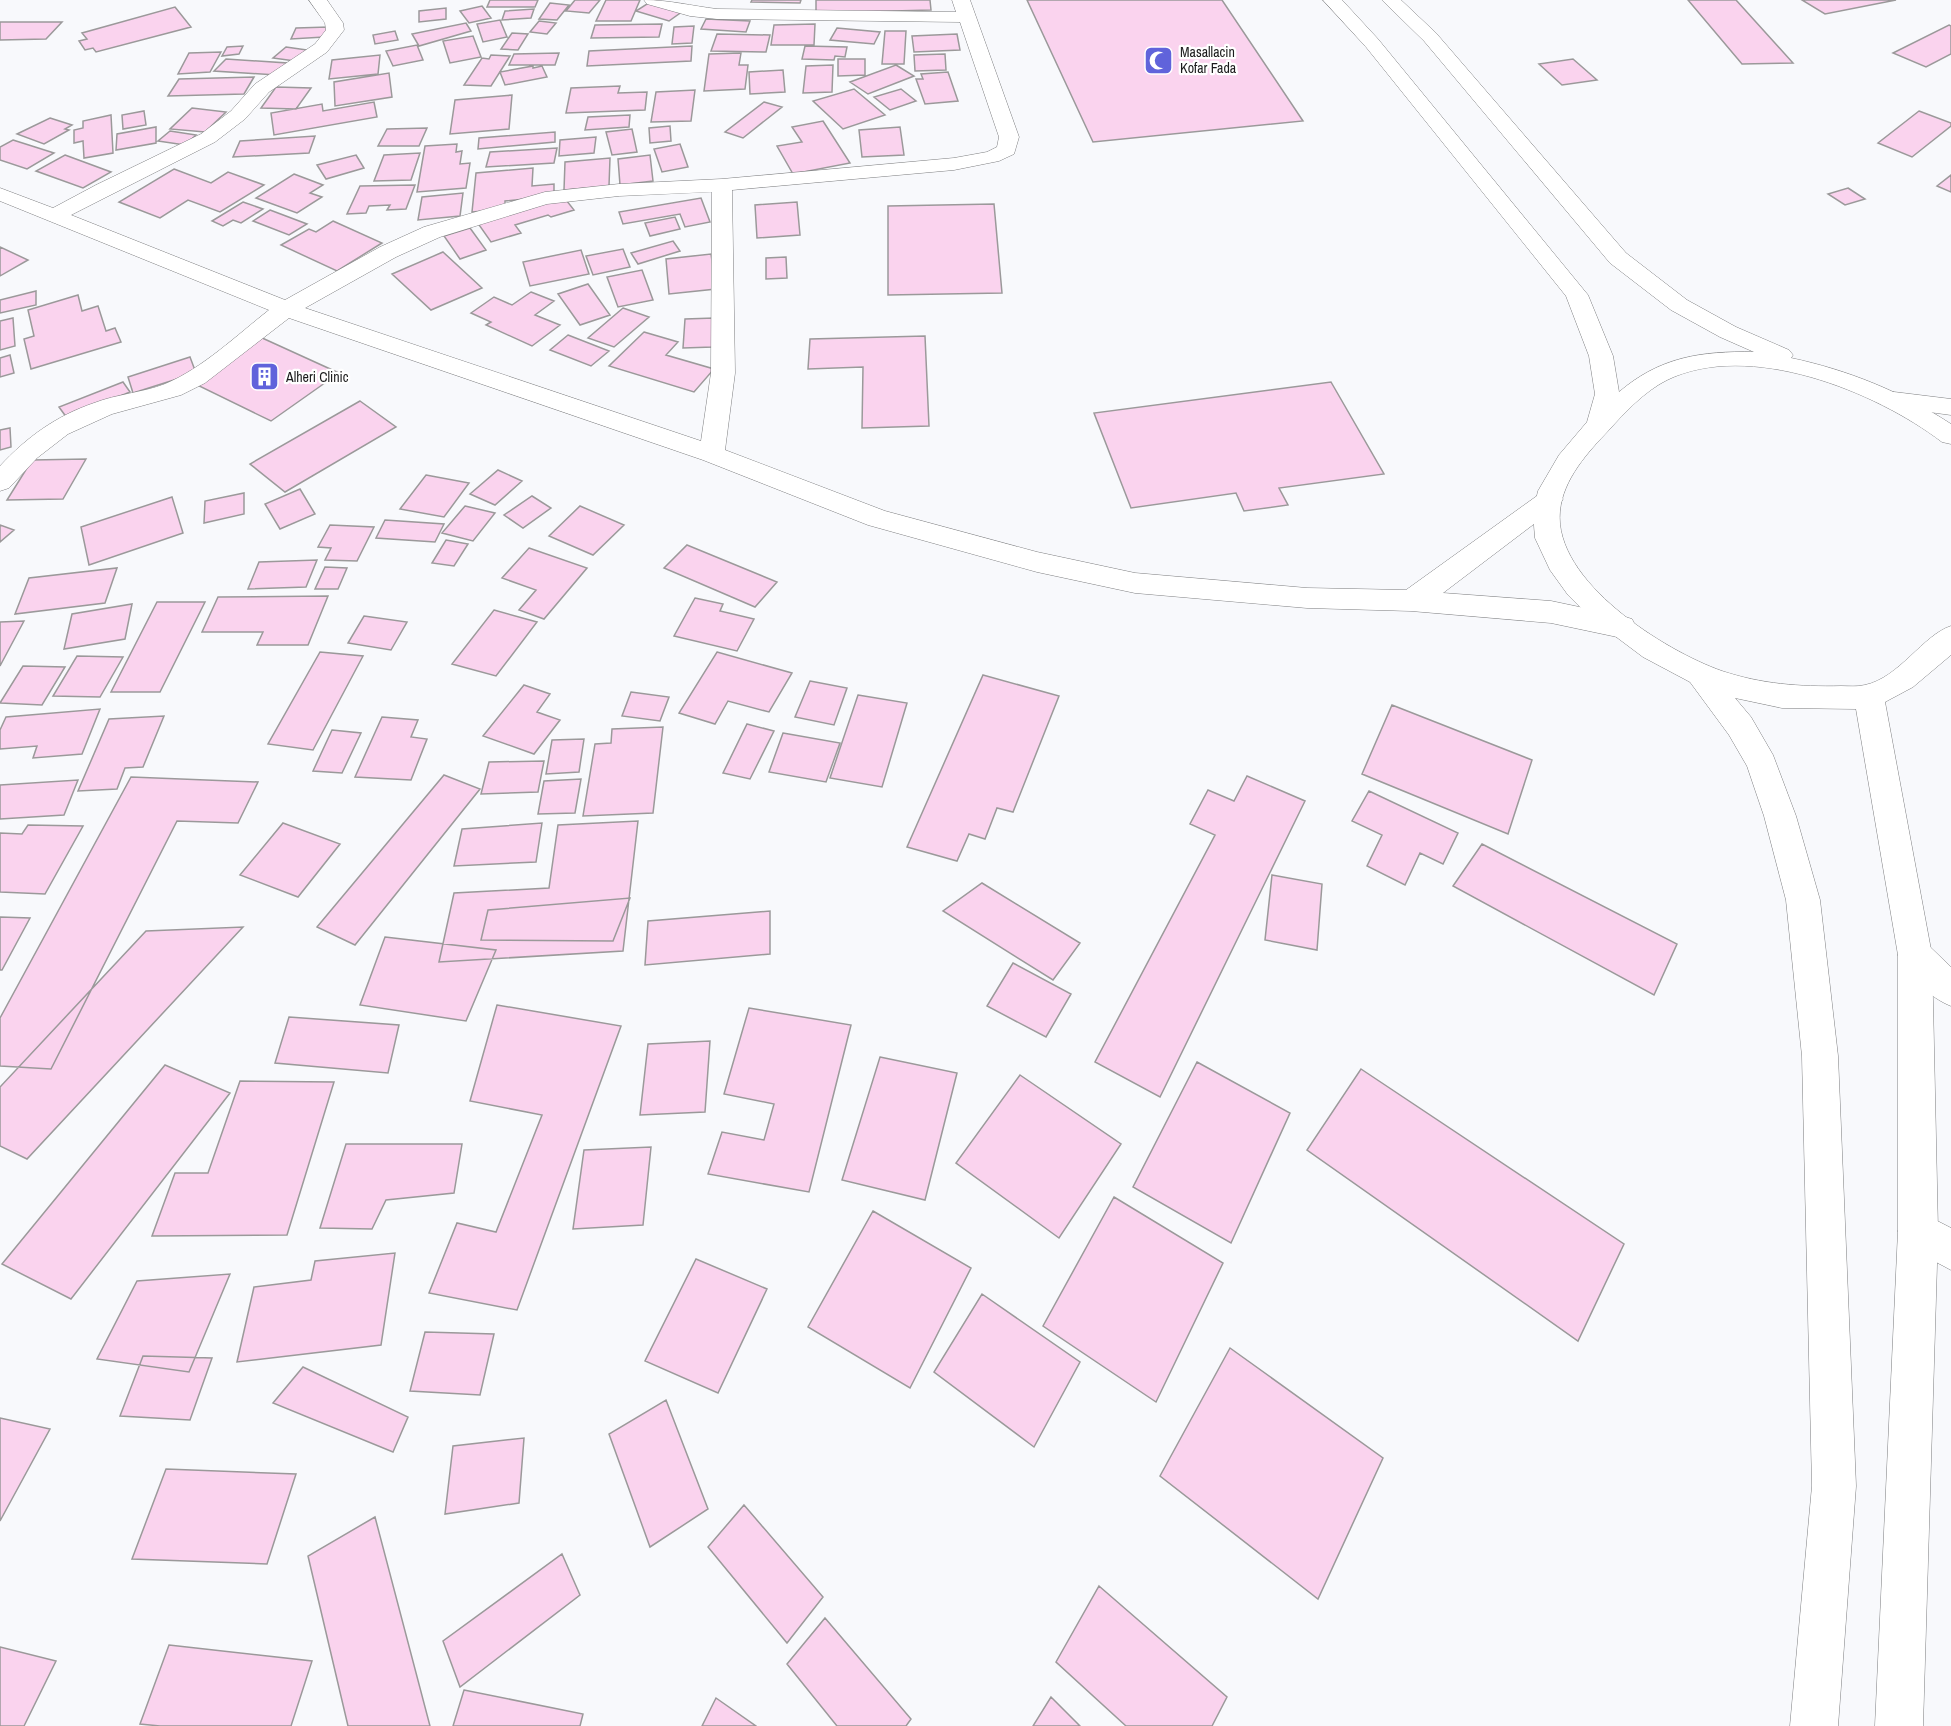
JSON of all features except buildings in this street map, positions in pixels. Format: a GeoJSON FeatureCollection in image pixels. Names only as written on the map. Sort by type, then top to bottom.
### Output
{"type":"FeatureCollection","features":[{"type":"Feature","properties":{"kind":"street"},"geometry":{"type":"LineString","coordinates":[[56,215],[103,189],[208,138],[238,115],[262,88],[321,48],[335,30],[334,23],[318,0]]}},
{"type":"Feature","properties":{"kind":"street"},"geometry":{"type":"LineString","coordinates":[[0,482],[27,452],[59,428],[103,408],[180,386],[196,378],[286,309],[388,252],[432,232],[545,198],[619,190],[722,185],[954,164],[992,157],[1007,150],[1009,137],[963,8],[717,14],[690,11],[653,0]]}},
{"type":"Feature","properties":{"kind":"street"},"geometry":{"type":"LineString","coordinates":[[1332,0],[1372,43],[1577,295],[1602,363],[1607,394],[1600,422]]}},
{"type":"Feature","properties":{"kind":"street"},"geometry":{"type":"LineString","coordinates":[[1391,0],[1430,37],[1618,258],[1679,305],[1728,332],[1815,370],[1857,384],[1894,400],[1951,436]]}},
{"type":"Feature","properties":{"kind":"street"},"geometry":{"type":"LineString","coordinates":[[712,454],[723,373],[722,185]]}},
{"type":"Feature","properties":{"kind":"street"},"geometry":{"type":"LineString","coordinates":[[0,194],[286,309],[712,454],[877,518],[1037,562],[1135,583],[1306,598],[1411,601],[1551,612],[1622,627]]}},
{"type":"Feature","properties":{"kind":"street"},"geometry":{"type":"LineString","coordinates":[[1815,370],[1746,360],[1709,361],[1687,365],[1658,375],[1600,422],[1567,461],[1553,488],[1546,513],[1550,546],[1561,568],[1582,593],[1622,627],[1668,658],[1701,675],[1752,691],[1798,698],[1869,697],[1902,679],[1939,651],[1951,637]]}},
{"type":"Feature","properties":{"kind":"street"},"geometry":{"type":"LineString","coordinates":[[1894,400],[1951,407]]}},
{"type":"Feature","properties":{"kind":"street"},"geometry":{"type":"LineString","coordinates":[[1411,601],[1550,499]]}},
{"type":"Feature","properties":{"kind":"street"},"geometry":{"type":"LineString","coordinates":[[1701,675],[1740,726],[1762,764],[1780,816],[1803,900],[1813,990],[1820,1056],[1834,1486],[1814,1726]]}},
{"type":"Feature","properties":{"kind":"street"},"geometry":{"type":"LineString","coordinates":[[1869,697],[1916,955],[1935,1240],[1899,1726]]}},
{"type":"Feature","properties":{"kind":"street"},"geometry":{"type":"LineString","coordinates":[[1916,955],[1951,990]]}},
{"type":"Feature","properties":{"kind":"place","name":"Masallacin Kofar Fada"},"geometry":{"type":"Point","coordinates":[1159,60]}},
{"type":"Feature","properties":{"kind":"place","name":"Alheri Clinic"},"geometry":{"type":"Point","coordinates":[265,377]}}]}
